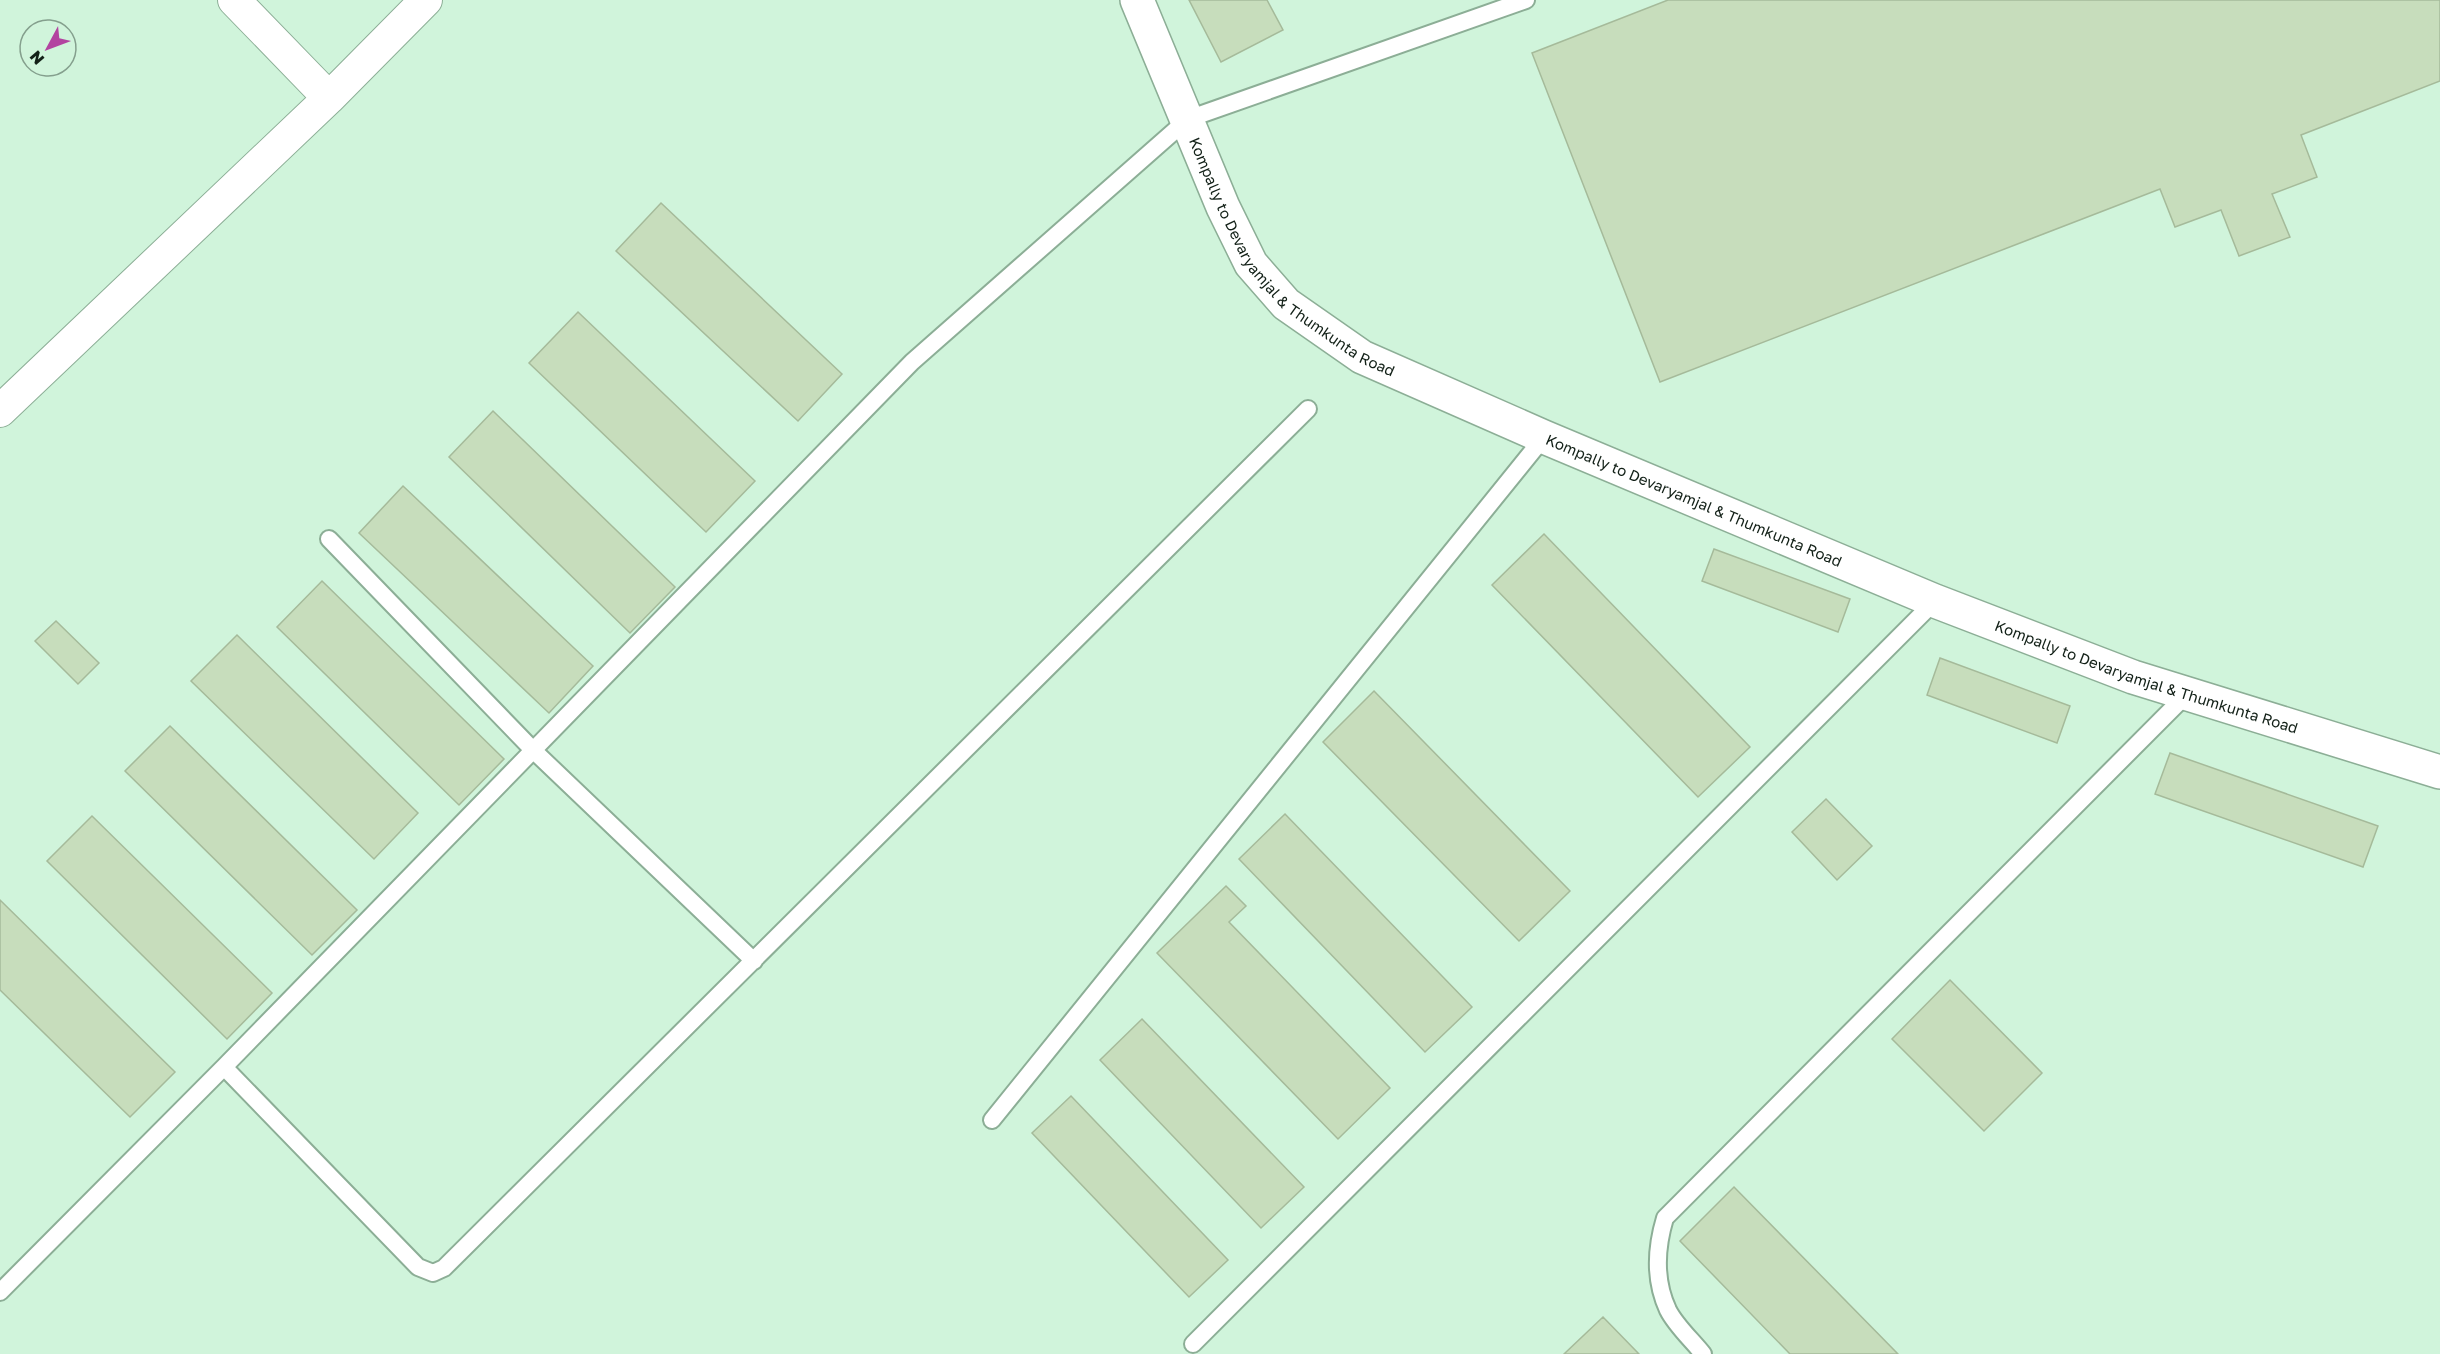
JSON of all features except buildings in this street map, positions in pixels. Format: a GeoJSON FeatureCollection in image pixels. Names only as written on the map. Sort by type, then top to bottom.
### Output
{"type":"FeatureCollection","features":[{"type":"Feature","properties":{"kind":"main road","name":"Kompally to Devaryamjal & Thumkunta Road"},"geometry":{"type":"LineString","coordinates":[[1137,0],[1223,207],[1251,264],[1286,303],[1362,357],[1544,437],[1935,601],[2133,677],[2440,772]]}},
{"type":"Feature","properties":{"kind":"street"},"geometry":{"type":"LineString","coordinates":[[234,0],[329,98]]}},
{"type":"Feature","properties":{"kind":"street"},"geometry":{"type":"LineString","coordinates":[[0,411],[329,98],[426,0]]}},
{"type":"Feature","properties":{"kind":"lane"},"geometry":{"type":"LineString","coordinates":[[0,1292],[224,1067],[912,362],[1188,119],[1526,0]]}},
{"type":"Feature","properties":{"kind":"lane"},"geometry":{"type":"LineString","coordinates":[[224,1067],[418,1267],[433,1273],[444,1268],[1308,409]]}},
{"type":"Feature","properties":{"kind":"lane"},"geometry":{"type":"LineString","coordinates":[[992,1120],[1544,437]]}},
{"type":"Feature","properties":{"kind":"lane"},"geometry":{"type":"LineString","coordinates":[[329,539],[533,750],[754,961]]}},
{"type":"Feature","properties":{"kind":"lane"},"geometry":{"type":"LineString","coordinates":[[1193,1344],[1935,601]]}},
{"type":"Feature","properties":{"kind":"lane"},"geometry":{"type":"LineString","coordinates":[[1703,1354],[1668,1311],[1662,1293],[1657,1262],[1659,1240],[1665,1218],[2187,694]]}}]}
